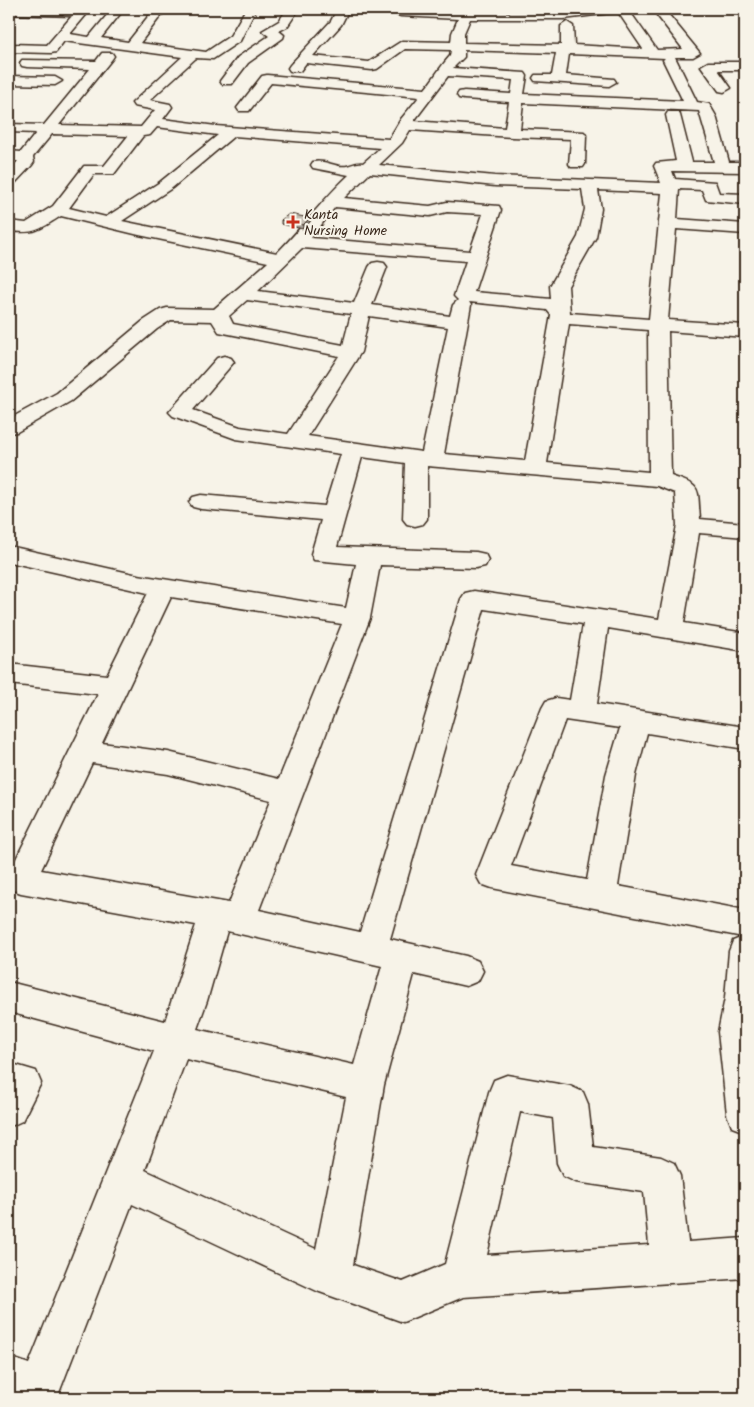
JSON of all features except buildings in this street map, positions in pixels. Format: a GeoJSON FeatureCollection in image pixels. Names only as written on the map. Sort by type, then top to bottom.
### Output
{"type":"FeatureCollection","features":[{"type":"Feature","properties":{"kind":"street"},"geometry":{"type":"LineString","coordinates":[[103,60],[101,56],[93,61],[70,60],[71,55],[88,41],[118,9]]}},
{"type":"Feature","properties":{"kind":"street"},"geometry":{"type":"LineString","coordinates":[[131,46],[160,9]]}},
{"type":"Feature","properties":{"kind":"street"},"geometry":{"type":"LineString","coordinates":[[61,38],[208,56],[235,38],[251,10],[248,9]]}},
{"type":"Feature","properties":{"kind":"street"},"geometry":{"type":"LineString","coordinates":[[226,80],[243,60],[278,35],[268,31],[283,24],[293,9]]}},
{"type":"Feature","properties":{"kind":"street"},"geometry":{"type":"LineString","coordinates":[[244,108],[277,69],[293,70],[337,22],[342,10],[347,9]]}},
{"type":"Feature","properties":{"kind":"street"},"geometry":{"type":"LineString","coordinates":[[402,9],[401,12],[464,17]]}},
{"type":"Feature","properties":{"kind":"street"},"geometry":{"type":"LineString","coordinates":[[401,24],[464,17],[555,15],[616,9]]}},
{"type":"Feature","properties":{"kind":"street"},"geometry":{"type":"LineString","coordinates":[[622,9],[653,54]]}},
{"type":"Feature","properties":{"kind":"street"},"geometry":{"type":"LineString","coordinates":[[9,10],[83,11]]}},
{"type":"Feature","properties":{"kind":"street"},"geometry":{"type":"LineString","coordinates":[[302,59],[372,66],[402,45],[568,49],[653,54],[698,53],[659,10]]}},
{"type":"Feature","properties":{"kind":"street"},"geometry":{"type":"LineString","coordinates":[[9,48],[51,49],[83,11]]}},
{"type":"Feature","properties":{"kind":"street"},"geometry":{"type":"LineString","coordinates":[[9,427],[64,397],[150,325],[167,314],[219,315],[312,228],[359,169],[397,140],[405,125],[440,80],[443,72],[457,57],[457,46],[464,17]]}},
{"type":"Feature","properties":{"kind":"street"},"geometry":{"type":"LineString","coordinates":[[567,26],[568,49]]}},
{"type":"Feature","properties":{"kind":"street"},"geometry":{"type":"LineString","coordinates":[[558,79],[563,52],[568,49]]}},
{"type":"Feature","properties":{"kind":"street"},"geometry":{"type":"LineString","coordinates":[[16,129],[47,128],[145,132],[165,107],[139,103],[193,54]]}},
{"type":"Feature","properties":{"kind":"street"},"geometry":{"type":"LineString","coordinates":[[16,63],[103,60]]}},
{"type":"Feature","properties":{"kind":"street"},"geometry":{"type":"LineString","coordinates":[[9,180],[26,162],[25,157],[103,60]]}},
{"type":"Feature","properties":{"kind":"street"},"geometry":{"type":"LineString","coordinates":[[670,60],[692,106]]}},
{"type":"Feature","properties":{"kind":"street"},"geometry":{"type":"LineString","coordinates":[[724,88],[708,66],[745,66]]}},
{"type":"Feature","properties":{"kind":"street"},"geometry":{"type":"LineString","coordinates":[[443,72],[609,82]]}},
{"type":"Feature","properties":{"kind":"street"},"geometry":{"type":"LineString","coordinates":[[512,133],[520,76]]}},
{"type":"Feature","properties":{"kind":"street"},"geometry":{"type":"LineString","coordinates":[[267,79],[428,94]]}},
{"type":"Feature","properties":{"kind":"street"},"geometry":{"type":"LineString","coordinates":[[9,80],[87,82]]}},
{"type":"Feature","properties":{"kind":"street"},"geometry":{"type":"LineString","coordinates":[[464,95],[704,106],[709,116],[723,167]]}},
{"type":"Feature","properties":{"kind":"street"},"geometry":{"type":"LineString","coordinates":[[673,115],[685,166]]}},
{"type":"Feature","properties":{"kind":"street"},"geometry":{"type":"LineString","coordinates":[[154,122],[231,131],[392,144]]}},
{"type":"Feature","properties":{"kind":"street"},"geometry":{"type":"LineString","coordinates":[[405,125],[512,133],[580,135],[577,164]]}},
{"type":"Feature","properties":{"kind":"street"},"geometry":{"type":"LineString","coordinates":[[108,222],[166,185],[231,131]]}},
{"type":"Feature","properties":{"kind":"street"},"geometry":{"type":"LineString","coordinates":[[9,226],[29,228],[59,210],[90,169],[108,171],[139,132]]}},
{"type":"Feature","properties":{"kind":"street"},"geometry":{"type":"LineString","coordinates":[[9,156],[25,157]]}},
{"type":"Feature","properties":{"kind":"street"},"geometry":{"type":"LineString","coordinates":[[319,165],[495,181],[670,186],[709,185],[712,197],[745,199]]}},
{"type":"Feature","properties":{"kind":"street"},"geometry":{"type":"LineString","coordinates":[[660,480],[658,325],[670,186],[662,166],[745,167]]}},
{"type":"Feature","properties":{"kind":"street"},"geometry":{"type":"LineString","coordinates":[[535,469],[561,314],[559,286],[586,237],[592,209],[589,184]]}},
{"type":"Feature","properties":{"kind":"street"},"geometry":{"type":"LineString","coordinates":[[331,202],[430,211],[447,207],[493,210],[463,296],[424,459],[415,519]]}},
{"type":"Feature","properties":{"kind":"street"},"geometry":{"type":"LineString","coordinates":[[59,210],[280,259]]}},
{"type":"Feature","properties":{"kind":"street"},"geometry":{"type":"LineString","coordinates":[[668,223],[745,229]]}},
{"type":"Feature","properties":{"kind":"street"},"geometry":{"type":"LineString","coordinates":[[297,242],[468,256]]}},
{"type":"Feature","properties":{"kind":"street"},"geometry":{"type":"LineString","coordinates":[[294,441],[351,352],[361,310],[378,267]]}},
{"type":"Feature","properties":{"kind":"street"},"geometry":{"type":"LineString","coordinates":[[242,294],[458,323]]}},
{"type":"Feature","properties":{"kind":"street"},"geometry":{"type":"LineString","coordinates":[[463,296],[553,305],[564,318],[658,325],[744,335]]}},
{"type":"Feature","properties":{"kind":"street"},"geometry":{"type":"LineString","coordinates":[[283,339],[293,301]]}},
{"type":"Feature","properties":{"kind":"street"},"geometry":{"type":"LineString","coordinates":[[219,315],[226,328],[351,352]]}},
{"type":"Feature","properties":{"kind":"street"},"geometry":{"type":"LineString","coordinates":[[224,362],[180,412],[236,434],[424,459],[660,480],[686,489],[689,525],[670,630]]}},
{"type":"Feature","properties":{"kind":"street"},"geometry":{"type":"LineString","coordinates":[[353,450],[323,554],[476,560]]}},
{"type":"Feature","properties":{"kind":"street"},"geometry":{"type":"LineString","coordinates":[[201,502],[334,514]]}},
{"type":"Feature","properties":{"kind":"street"},"geometry":{"type":"LineString","coordinates":[[689,525],[745,530]]}},
{"type":"Feature","properties":{"kind":"street"},"geometry":{"type":"LineString","coordinates":[[9,554],[46,564],[163,588],[357,618]]}},
{"type":"Feature","properties":{"kind":"street"},"geometry":{"type":"LineString","coordinates":[[28,1388],[122,1180],[190,1001],[227,917],[289,793],[357,618],[370,557]]}},
{"type":"Feature","properties":{"kind":"street"},"geometry":{"type":"LineString","coordinates":[[163,588],[20,880],[227,917],[466,971]]}},
{"type":"Feature","properties":{"kind":"street"},"geometry":{"type":"LineString","coordinates":[[331,1276],[366,1085],[387,953],[474,599],[745,642]]}},
{"type":"Feature","properties":{"kind":"street"},"geometry":{"type":"LineString","coordinates":[[582,712],[597,617]]}},
{"type":"Feature","properties":{"kind":"street"},"geometry":{"type":"LineString","coordinates":[[9,674],[114,686]]}},
{"type":"Feature","properties":{"kind":"street"},"geometry":{"type":"LineString","coordinates":[[745,738],[556,708],[492,875],[745,924]]}},
{"type":"Feature","properties":{"kind":"street"},"geometry":{"type":"LineString","coordinates":[[600,896],[621,775],[636,721]]}},
{"type":"Feature","properties":{"kind":"street"},"geometry":{"type":"LineString","coordinates":[[83,751],[168,763],[289,793]]}},
{"type":"Feature","properties":{"kind":"street"},"geometry":{"type":"LineString","coordinates":[[745,951],[744,998],[735,1032],[745,1114]]}},
{"type":"Feature","properties":{"kind":"street"},"geometry":{"type":"LineString","coordinates":[[9,997],[175,1040],[366,1085]]}},
{"type":"Feature","properties":{"kind":"street"},"geometry":{"type":"LineString","coordinates":[[9,1080],[23,1083],[9,1109]]}},
{"type":"Feature","properties":{"kind":"street"},"geometry":{"type":"LineString","coordinates":[[462,1277],[507,1092],[570,1104],[576,1163],[661,1176],[671,1263]]}},
{"type":"Feature","properties":{"kind":"street"},"geometry":{"type":"LineString","coordinates":[[122,1180],[331,1276],[403,1302],[462,1277],[745,1258]]}},
{"type":"Feature","properties":{"kind":"place","name":"Kanta Nursing Home"},"geometry":{"type":"Point","coordinates":[293,222]}}]}
